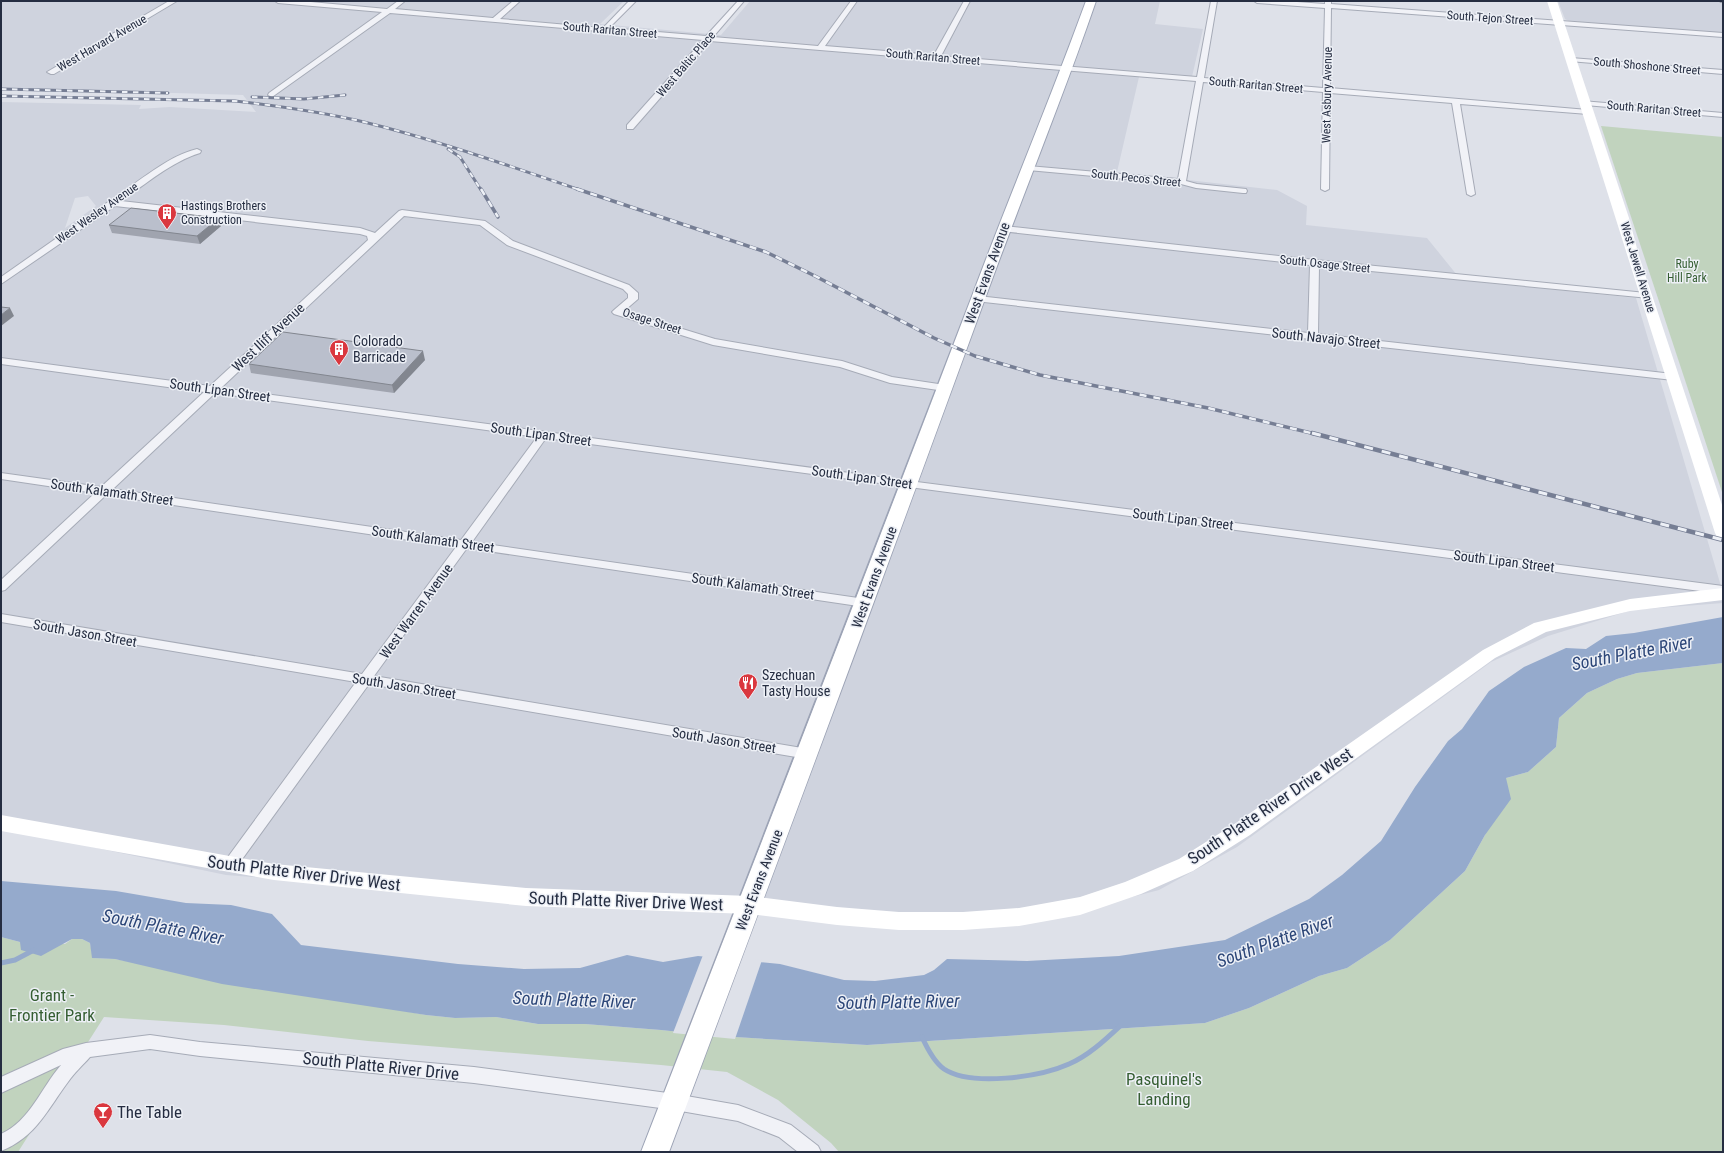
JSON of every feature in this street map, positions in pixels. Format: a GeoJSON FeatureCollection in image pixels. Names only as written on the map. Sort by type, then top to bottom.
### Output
{"type":"FeatureCollection","features":[{"type":"Feature","properties":{"kind":"main road","name":"West Evans Avenue"},"geometry":{"type":"LineString","coordinates":[[655,1152],[808,754],[1004,229],[1067,69],[1091,1]]}},
{"type":"Feature","properties":{"kind":"street","name":"West Harvard Avenue"},"geometry":{"type":"LineString","coordinates":[[50,72],[174,1]]}},
{"type":"Feature","properties":{"kind":"street","name":"South Raritan Street"},"geometry":{"type":"LineString","coordinates":[[278,1],[1456,102],[1587,107],[1723,115]]}},
{"type":"Feature","properties":{"kind":"street"},"geometry":{"type":"LineString","coordinates":[[272,94],[402,1]]}},
{"type":"Feature","properties":{"kind":"street"},"geometry":{"type":"LineString","coordinates":[[495,20],[518,1]]}},
{"type":"Feature","properties":{"kind":"street"},"geometry":{"type":"LineString","coordinates":[[604,30],[633,1]]}},
{"type":"Feature","properties":{"kind":"street","name":"West Baltic Place"},"geometry":{"type":"LineString","coordinates":[[630,127],[741,1]]}},
{"type":"Feature","properties":{"kind":"street"},"geometry":{"type":"LineString","coordinates":[[820,48],[854,1]]}},
{"type":"Feature","properties":{"kind":"street"},"geometry":{"type":"LineString","coordinates":[[936,58],[967,1]]}},
{"type":"Feature","properties":{"kind":"street"},"geometry":{"type":"LineString","coordinates":[[1182,182],[1214,1]]}},
{"type":"Feature","properties":{"kind":"street","name":"South Tejon Street"},"geometry":{"type":"LineString","coordinates":[[1257,1],[1328,3],[1559,23],[1723,35]]}},
{"type":"Feature","properties":{"kind":"street","name":"West Jewell Avenue"},"geometry":{"type":"LineString","coordinates":[[1552,1],[1723,533]]}},
{"type":"Feature","properties":{"kind":"street","name":"West Asbury Avenue"},"geometry":{"type":"LineString","coordinates":[[1325,189],[1328,3]]}},
{"type":"Feature","properties":{"kind":"street","name":"South Shoshone Street"},"geometry":{"type":"LineString","coordinates":[[1571,60],[1723,72]]}},
{"type":"Feature","properties":{"kind":"street"},"geometry":{"type":"LineString","coordinates":[[1456,102],[1471,194]]}},
{"type":"Feature","properties":{"kind":"street","name":"West Wesley Avenue"},"geometry":{"type":"LineString","coordinates":[[1,281],[177,158],[196,151]]}},
{"type":"Feature","properties":{"kind":"street","name":"South Pecos Street"},"geometry":{"type":"LineString","coordinates":[[1028,168],[1182,182],[1196,186],[1243,191]]}},
{"type":"Feature","properties":{"kind":"street"},"geometry":{"type":"LineString","coordinates":[[112,203],[360,231],[371,237]]}},
{"type":"Feature","properties":{"kind":"street","name":"Osage Street"},"geometry":{"type":"LineString","coordinates":[[371,237],[402,213],[482,223],[510,243],[626,287],[634,293],[633,299],[617,312],[681,330],[713,342],[842,364],[890,380],[945,388]]}},
{"type":"Feature","properties":{"kind":"street","name":"South Osage Street"},"geometry":{"type":"LineString","coordinates":[[1004,229],[1314,263],[1646,296]]}},
{"type":"Feature","properties":{"kind":"street","name":"West Iliff Avenue"},"geometry":{"type":"LineString","coordinates":[[1,587],[371,237]]}},
{"type":"Feature","properties":{"kind":"street"},"geometry":{"type":"LineString","coordinates":[[1313,337],[1314,263]]}},
{"type":"Feature","properties":{"kind":"street","name":"South Navajo Street"},"geometry":{"type":"LineString","coordinates":[[978,299],[1673,377]]}},
{"type":"Feature","properties":{"kind":"street","name":"South Lipan Street"},"geometry":{"type":"LineString","coordinates":[[1,361],[909,484],[1723,590]]}},
{"type":"Feature","properties":{"kind":"street","name":"West Warren Avenue"},"geometry":{"type":"LineString","coordinates":[[230,865],[544,434]]}},
{"type":"Feature","properties":{"kind":"street","name":"South Kalamath Street"},"geometry":{"type":"LineString","coordinates":[[1,476],[865,603]]}},
{"type":"Feature","properties":{"kind":"street","name":"South Platte River Drive West"},"geometry":{"type":"LineString","coordinates":[[1,823],[230,865],[315,877],[526,897],[745,916],[899,921],[963,921],[1019,917],[1080,906],[1133,888],[1186,865],[1243,829],[1489,654],[1540,627],[1630,605],[1723,594]]}},
{"type":"Feature","properties":{"kind":"street","name":"South Jason Street"},"geometry":{"type":"LineString","coordinates":[[1,618],[808,754]]}},
{"type":"Feature","properties":{"kind":"street","name":"South Platte River Drive"},"geometry":{"type":"LineString","coordinates":[[1,1086],[63,1056],[86,1050],[150,1042],[200,1049],[474,1075],[675,1102],[738,1113],[785,1131],[812,1152]]}},
{"type":"Feature","properties":{"kind":"street"},"geometry":{"type":"LineString","coordinates":[[1,1143],[8,1141],[31,1122],[63,1075],[86,1050]]}},
{"type":"Feature","properties":{"kind":"shaded area"},"geometry":{"type":"Polygon","coordinates":[[[1,1],[624,1],[600,24],[721,35],[750,1],[1160,1],[1155,24],[1203,29],[1191,81],[1139,77],[1117,172],[1277,190],[1307,206],[1306,225],[1427,238],[1461,280],[1636,298],[1723,593],[1723,603],[1632,610],[1548,636],[1491,662],[1237,847],[1159,890],[1066,914],[955,927],[226,875],[1,828],[1,102],[141,105],[139,109],[170,107],[256,112],[243,95],[1,88],[1,1]],[[88,196],[75,198],[65,228],[96,206],[88,196]]]}},
{"type":"Feature","properties":{"kind":"shaded area"},"geometry":{"type":"Polygon","coordinates":[[[1558,1],[1723,1],[1723,33],[1569,21],[1565,19],[1558,1]]]}},
{"type":"Feature","properties":{"kind":"green space","name":"Ruby Hill Park"},"geometry":{"type":"Polygon","coordinates":[[[1601,126],[1723,137],[1723,495],[1601,126]]]}},
{"type":"Feature","properties":{"kind":"green space"},"geometry":{"type":"Polygon","coordinates":[[[1723,663],[1723,1152],[839,1152],[831,1143],[778,1100],[727,1072],[661,1065],[368,1041],[224,1025],[104,1017],[18,1152],[1,1152],[1,937],[20,942],[65,944],[72,939],[82,939],[90,943],[93,958],[115,959],[426,1015],[455,1018],[496,1017],[538,1024],[585,1024],[718,1036],[867,1045],[1205,1023],[1249,1008],[1319,976],[1347,968],[1390,940],[1465,871],[1485,835],[1506,778],[1528,772],[1556,747],[1559,718],[1587,693],[1617,679],[1637,673],[1723,663]]]}},
{"type":"Feature","properties":{"kind":"water","name":"South Platte River"},"geometry":{"type":"Polygon","coordinates":[[[1723,617],[1723,663],[1637,673],[1617,679],[1587,693],[1559,718],[1556,747],[1528,772],[1506,778],[1511,799],[1485,835],[1465,871],[1390,940],[1347,968],[1319,976],[1249,1008],[1205,1023],[867,1045],[718,1036],[585,1024],[538,1024],[496,1017],[455,1018],[426,1015],[222,984],[115,959],[92,958],[90,943],[82,939],[72,939],[41,956],[21,950],[20,942],[1,937],[1,881],[116,891],[186,903],[231,905],[272,914],[301,945],[458,964],[524,969],[580,968],[627,955],[663,962],[698,956],[780,964],[844,980],[875,981],[924,975],[934,970],[947,959],[1027,961],[1119,956],[1225,940],[1309,899],[1342,875],[1381,841],[1415,787],[1448,741],[1462,729],[1489,691],[1524,667],[1566,648],[1586,649],[1606,636],[1634,633],[1723,617]]]}},
{"type":"Feature","properties":{"kind":"pier"},"geometry":{"type":"Polygon","coordinates":[[[703,955],[762,960],[735,1039],[673,1033],[703,955]]]}},
{"type":"Feature","properties":{"kind":"building"},"geometry":{"type":"Polygon","coordinates":[[[131,208],[219,218],[197,236],[109,225],[131,208]]]}},
{"type":"Feature","properties":{"kind":"building"},"geometry":{"type":"Polygon","coordinates":[[[1,307],[10,308],[1,315],[1,307]]]}},
{"type":"Feature","properties":{"kind":"building","name":"Colorado Barricade"},"geometry":{"type":"Polygon","coordinates":[[[283,332],[423,351],[392,385],[249,364],[283,332]]]}},
{"type":"Feature","properties":{"kind":"waterway"},"geometry":{"type":"LineString","coordinates":[[1,963],[15,960],[34,950]]}},
{"type":"Feature","properties":{"kind":"waterway"},"geometry":{"type":"LineString","coordinates":[[922,1037],[934,1059],[944,1069],[971,1078],[988,1079],[1041,1073],[1069,1064],[1090,1052],[1120,1026]]}},
{"type":"Feature","properties":{"kind":"railway"},"geometry":{"type":"LineString","coordinates":[[1,89],[168,93]]}},
{"type":"Feature","properties":{"kind":"railway"},"geometry":{"type":"LineString","coordinates":[[252,97],[304,99],[345,95]]}},
{"type":"Feature","properties":{"kind":"railway"},"geometry":{"type":"LineString","coordinates":[[1,96],[235,101],[332,115],[419,137],[580,190]]}},
{"type":"Feature","properties":{"kind":"railway"},"geometry":{"type":"LineString","coordinates":[[448,149],[460,157],[481,190]]}},
{"type":"Feature","properties":{"kind":"railway"},"geometry":{"type":"LineString","coordinates":[[481,189],[498,217]]}},
{"type":"Feature","properties":{"kind":"railway"},"geometry":{"type":"LineString","coordinates":[[580,190],[766,252],[934,338],[975,356],[1040,375],[1208,408],[1315,434]]}},
{"type":"Feature","properties":{"kind":"railway"},"geometry":{"type":"LineString","coordinates":[[1312,433],[1723,540]]}},
{"type":"Feature","properties":{"kind":"place","name":"Hastings Brothers Construction"},"geometry":{"type":"Point","coordinates":[167,230]}},
{"type":"Feature","properties":{"kind":"place","name":"Colorado Barricade"},"geometry":{"type":"Point","coordinates":[339,366]}},
{"type":"Feature","properties":{"kind":"place","name":"Szechuan Tasty House"},"geometry":{"type":"Point","coordinates":[748,700]}},
{"type":"Feature","properties":{"kind":"place","name":"The Table"},"geometry":{"type":"Point","coordinates":[103,1129]}},
{"type":"Feature","properties":{"kind":"park label","name":"Grant - Frontier Park"},"geometry":{"type":"Point","coordinates":[52,1005]}},
{"type":"Feature","properties":{"kind":"park label","name":"Pasquinel's Landing"},"geometry":{"type":"Point","coordinates":[1164,1089]}}]}
